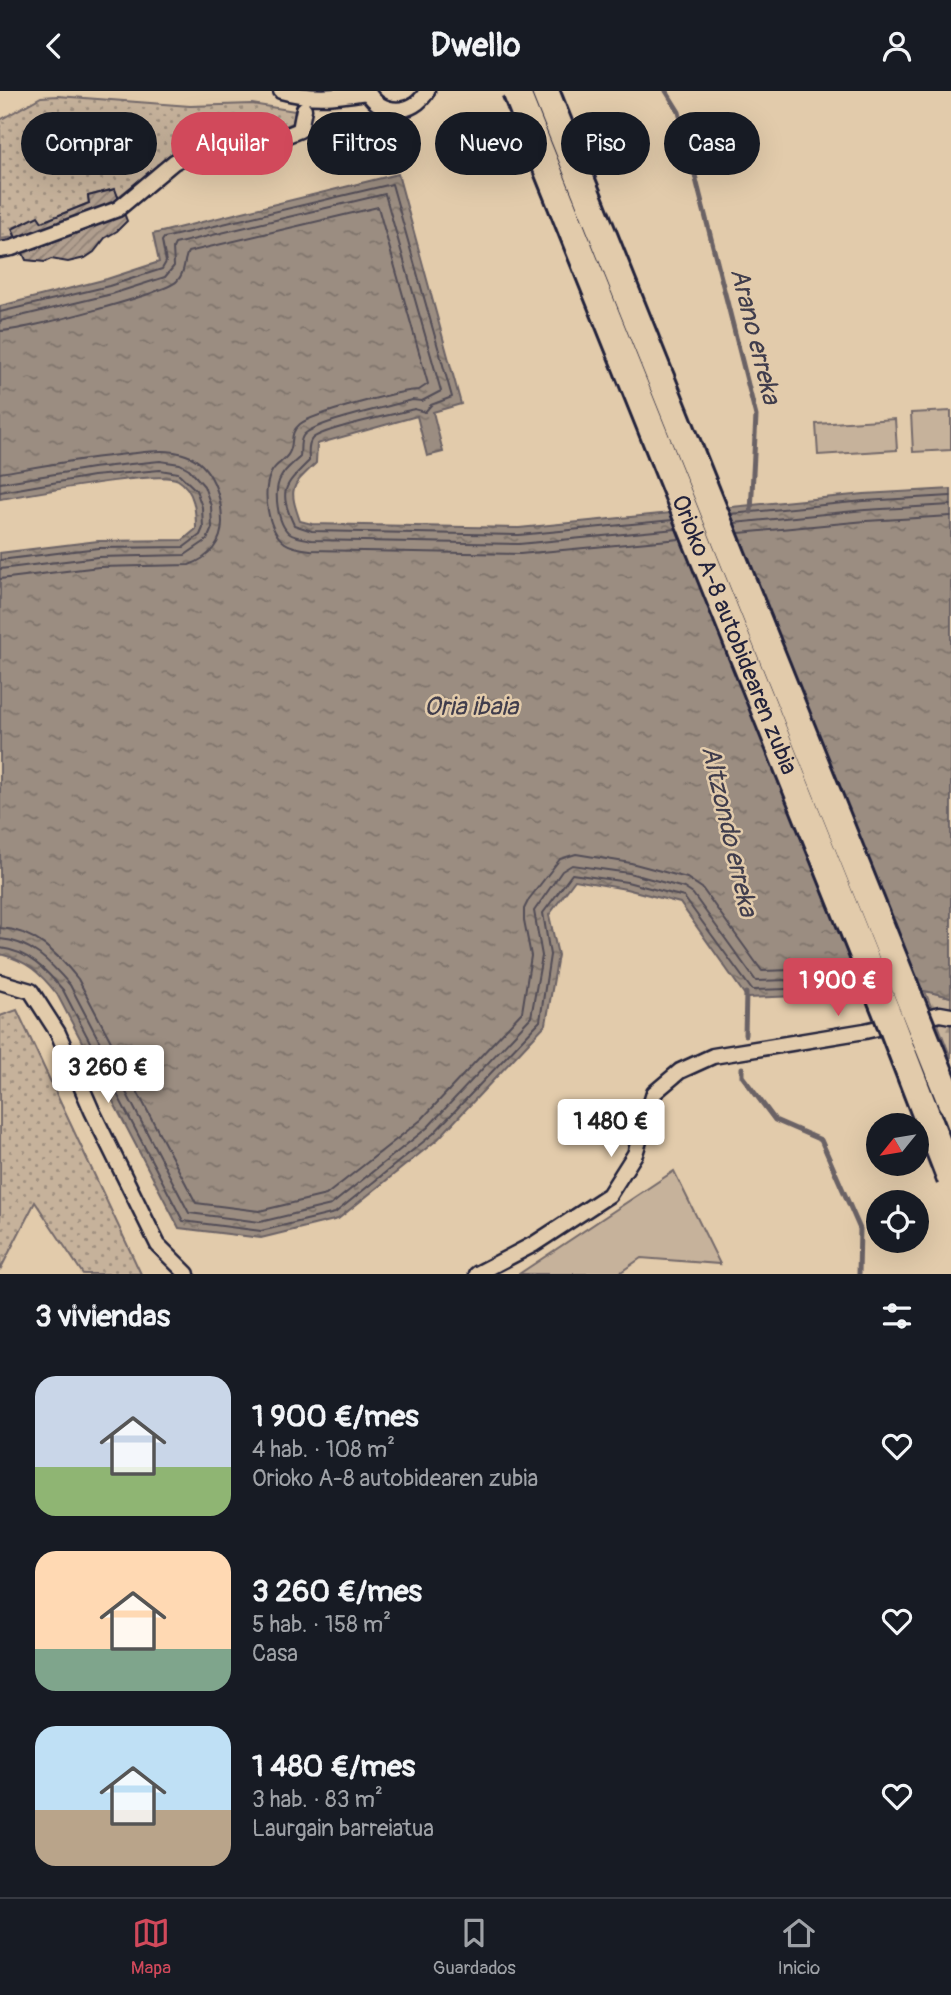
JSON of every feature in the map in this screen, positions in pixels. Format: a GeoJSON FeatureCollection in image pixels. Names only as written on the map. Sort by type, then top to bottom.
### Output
{"type":"FeatureCollection","features":[{"type":"Feature","properties":{"kind":"highway","name":"Orioko A-8 autobidearen zubia"},"geometry":{"type":"LineString","coordinates":[[516,91],[877,987],[951,1179]]}},
{"type":"Feature","properties":{"kind":"highway","name":"Orioko A-8 autobidearen zubia"},"geometry":{"type":"LineString","coordinates":[[545,91],[951,1102]]}},
{"type":"Feature","properties":{"kind":"street"},"geometry":{"type":"LineString","coordinates":[[281,91],[306,98],[329,99],[348,93],[367,92],[380,106],[399,111],[417,104],[427,91]]}},
{"type":"Feature","properties":{"kind":"street"},"geometry":{"type":"LineString","coordinates":[[0,250],[118,209],[182,158],[233,157],[300,130],[304,109]]}},
{"type":"Feature","properties":{"kind":"street"},"geometry":{"type":"LineString","coordinates":[[0,982],[31,991],[58,1033],[92,1111],[158,1245],[187,1274]]}},
{"type":"Feature","properties":{"kind":"street"},"geometry":{"type":"LineString","coordinates":[[477,1274],[534,1244],[609,1195],[635,1154],[654,1093],[680,1070],[713,1056],[865,1031],[940,1014],[951,1016]]}},
{"type":"Feature","properties":{"kind":"green space"},"geometry":{"type":"Polygon","coordinates":[[[41,97],[190,106],[252,104],[295,111],[293,123],[293,112],[171,112],[171,156],[157,167],[157,112],[21,112],[21,175],[146,175],[118,197],[114,189],[88,196],[89,203],[42,222],[38,217],[12,228],[15,237],[0,239],[0,120],[41,97]]]}},
{"type":"Feature","properties":{"kind":"green space"},"geometry":{"type":"Polygon","coordinates":[[[951,411],[951,450],[913,452],[911,413],[951,411]]]}},
{"type":"Feature","properties":{"kind":"green space"},"geometry":{"type":"Polygon","coordinates":[[[895,419],[897,450],[818,455],[816,424],[895,419]]]}},
{"type":"Feature","properties":{"kind":"green space"},"geometry":{"type":"Polygon","coordinates":[[[925,991],[951,997],[951,1058],[925,991]]]}},
{"type":"Feature","properties":{"kind":"green space"},"geometry":{"type":"Polygon","coordinates":[[[17,1010],[141,1274],[83,1274],[35,1202],[0,1270],[0,1016],[17,1010]]]}},
{"type":"Feature","properties":{"kind":"green space"},"geometry":{"type":"Polygon","coordinates":[[[674,1171],[720,1264],[641,1258],[618,1274],[519,1274],[674,1171]]]}},
{"type":"Feature","properties":{"kind":"water","name":"Oria ibaia"},"geometry":{"type":"Polygon","coordinates":[[[398,175],[461,404],[433,412],[443,452],[427,456],[417,416],[317,444],[316,463],[294,488],[294,501],[300,521],[312,524],[519,528],[864,494],[951,489],[951,997],[925,991],[747,998],[680,903],[626,889],[575,880],[549,915],[558,955],[546,1024],[438,1139],[338,1219],[261,1238],[179,1228],[57,994],[33,969],[0,954],[0,553],[98,541],[183,540],[196,529],[195,509],[188,489],[178,480],[166,477],[121,480],[0,499],[0,306],[107,279],[159,262],[153,234],[398,175]]]}},
{"type":"Feature","properties":{"kind":"building"},"geometry":{"type":"Polygon","coordinates":[[[115,189],[127,221],[105,238],[94,252],[85,258],[68,262],[51,259],[45,262],[26,260],[12,229],[38,216],[42,222],[89,203],[88,196],[115,189]]]}},
{"type":"Feature","properties":{"kind":"waterway","name":"Arano erreka"},"geometry":{"type":"LineString","coordinates":[[666,91],[679,112],[756,416],[751,512]]}},
{"type":"Feature","properties":{"kind":"waterway","name":"Altzondo erreka"},"geometry":{"type":"LineString","coordinates":[[745,1035],[746,993]]}},
{"type":"Feature","properties":{"kind":"waterway","name":"Altzondo erreka"},"geometry":{"type":"LineString","coordinates":[[742,1068],[742,1076],[775,1120],[821,1140],[860,1229],[859,1274]]}}]}
